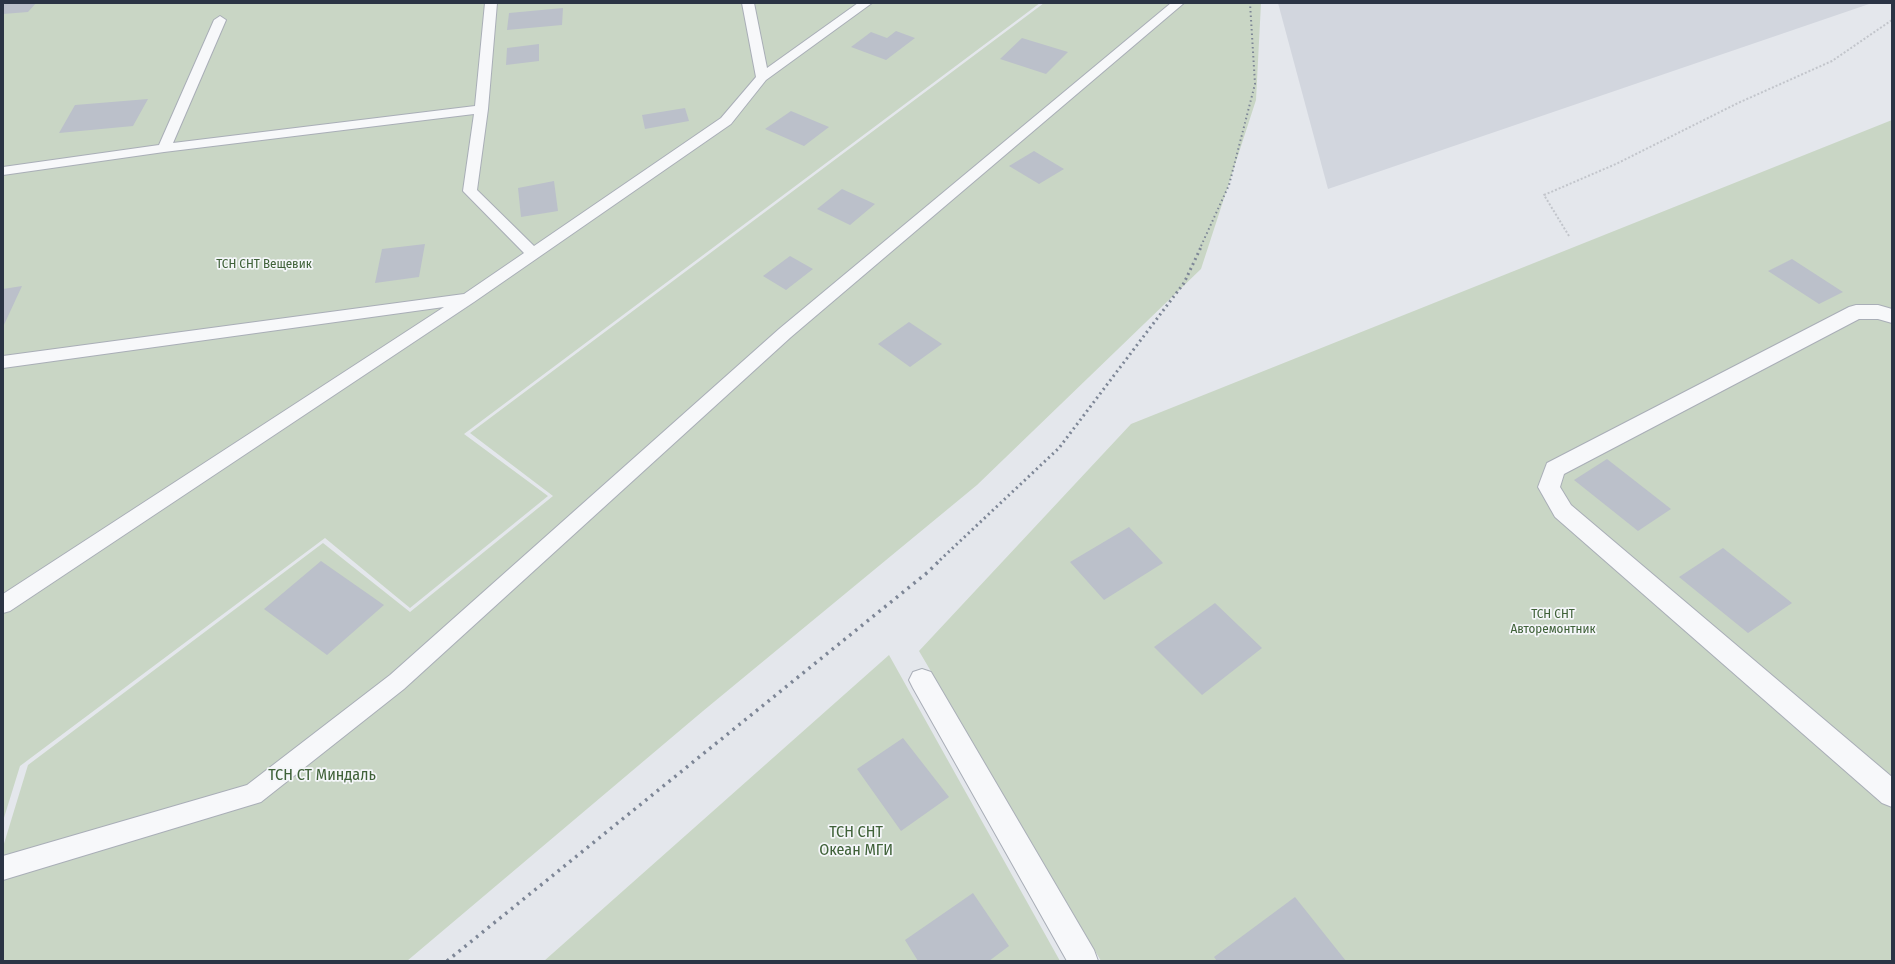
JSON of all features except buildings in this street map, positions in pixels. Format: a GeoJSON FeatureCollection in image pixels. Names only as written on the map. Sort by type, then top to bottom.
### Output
{"type":"FeatureCollection","features":[{"type":"Feature","properties":{"kind":"street"},"geometry":{"type":"LineString","coordinates":[[1892,316],[1878,312],[1856,312],[1556,469],[1549,487],[1563,511],[1892,794]]}},
{"type":"Feature","properties":{"kind":"street"},"geometry":{"type":"LineString","coordinates":[[922,680],[1083,961]]}},
{"type":"Feature","properties":{"kind":"lane"},"geometry":{"type":"LineString","coordinates":[[491,3],[481,109],[470,191],[533,254]]}},
{"type":"Feature","properties":{"kind":"lane"},"geometry":{"type":"LineString","coordinates":[[748,3],[762,78]]}},
{"type":"Feature","properties":{"kind":"lane"},"geometry":{"type":"LineString","coordinates":[[3,606],[469,298],[726,121],[762,78],[866,3]]}},
{"type":"Feature","properties":{"kind":"lane"},"geometry":{"type":"LineString","coordinates":[[3,868],[254,794],[397,682],[785,333],[1178,3]]}},
{"type":"Feature","properties":{"kind":"lane"},"geometry":{"type":"LineString","coordinates":[[164,148],[220,20]]}},
{"type":"Feature","properties":{"kind":"lane"},"geometry":{"type":"LineString","coordinates":[[3,171],[164,148],[481,109]]}},
{"type":"Feature","properties":{"kind":"lane"},"geometry":{"type":"LineString","coordinates":[[3,362],[469,298]]}},
{"type":"Feature","properties":{"kind":"path"},"geometry":{"type":"LineString","coordinates":[[1569,236],[1544,195],[1616,164],[1738,103],[1832,61],[1892,20]]}},
{"type":"Feature","properties":{"kind":"shaded area"},"geometry":{"type":"Polygon","coordinates":[[[1278,3],[1872,3],[1328,189],[1278,3]]]}},
{"type":"Feature","properties":{"kind":"green space","name":"ТСН СНТ Вещевик"},"geometry":{"type":"Polygon","coordinates":[[[3,3],[1040,3],[464,434],[548,496],[410,608],[325,538],[20,766],[3,821],[3,3]]]}},
{"type":"Feature","properties":{"kind":"green space","name":"ТСН СТ Миндаль"},"geometry":{"type":"Polygon","coordinates":[[[1044,3],[1261,3],[1256,100],[1201,269],[977,485],[703,711],[407,961],[3,961],[3,847],[28,765],[323,543],[410,612],[553,496],[470,433],[1044,3]]]}},
{"type":"Feature","properties":{"kind":"green space","name":"ТСН СНТ Авторемонтник"},"geometry":{"type":"Polygon","coordinates":[[[1892,120],[1892,961],[1101,961],[919,651],[1131,424],[1892,120]]]}},
{"type":"Feature","properties":{"kind":"green space","name":"ТСН СНТ Океан МГИ"},"geometry":{"type":"Polygon","coordinates":[[[889,655],[1060,961],[544,961],[889,655]]]}},
{"type":"Feature","properties":{"kind":"railway"},"geometry":{"type":"LineString","coordinates":[[1201,246],[1229,185],[1255,84],[1250,3]]}},
{"type":"Feature","properties":{"kind":"railway"},"geometry":{"type":"LineString","coordinates":[[940,560],[1059,448],[1184,283],[1202,245]]}},
{"type":"Feature","properties":{"kind":"railway"},"geometry":{"type":"LineString","coordinates":[[447,961],[928,572],[940,560]]}}]}
